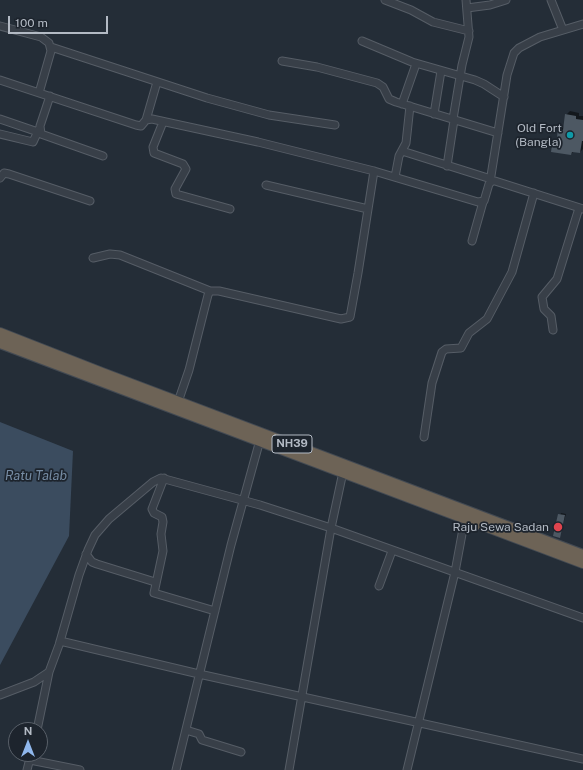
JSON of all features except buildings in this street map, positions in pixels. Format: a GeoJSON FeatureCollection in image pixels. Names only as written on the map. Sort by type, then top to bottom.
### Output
{"type":"FeatureCollection","features":[{"type":"Feature","properties":{"kind":"highway","name":"NH39"},"geometry":{"type":"LineString","coordinates":[[0,333],[583,555]]}},
{"type":"Feature","properties":{"kind":"highway","name":"NH39"},"geometry":{"type":"LineString","coordinates":[[0,343],[583,563]]}},
{"type":"Feature","properties":{"kind":"street"},"geometry":{"type":"LineString","coordinates":[[385,0],[411,10],[433,22],[469,31]]}},
{"type":"Feature","properties":{"kind":"street"},"geometry":{"type":"LineString","coordinates":[[447,166],[460,76],[469,31],[467,4],[490,5],[506,0]]}},
{"type":"Feature","properties":{"kind":"street"},"geometry":{"type":"LineString","coordinates":[[551,0],[563,30]]}},
{"type":"Feature","properties":{"kind":"street"},"geometry":{"type":"LineString","coordinates":[[472,241],[490,181],[507,75],[514,53],[528,42],[583,24]]}},
{"type":"Feature","properties":{"kind":"street"},"geometry":{"type":"LineString","coordinates":[[0,26],[41,37],[49,43],[50,47],[39,93]]}},
{"type":"Feature","properties":{"kind":"street"},"geometry":{"type":"LineString","coordinates":[[362,41],[416,64],[484,84],[504,97]]}},
{"type":"Feature","properties":{"kind":"street"},"geometry":{"type":"LineString","coordinates":[[50,47],[207,98],[270,115],[335,125]]}},
{"type":"Feature","properties":{"kind":"street"},"geometry":{"type":"LineString","coordinates":[[282,61],[317,67],[381,85],[389,99],[498,133]]}},
{"type":"Feature","properties":{"kind":"street"},"geometry":{"type":"LineString","coordinates":[[402,104],[416,64]]}},
{"type":"Feature","properties":{"kind":"street"},"geometry":{"type":"LineString","coordinates":[[434,114],[441,71]]}},
{"type":"Feature","properties":{"kind":"street"},"geometry":{"type":"LineString","coordinates":[[0,80],[141,126],[146,120],[157,82]]}},
{"type":"Feature","properties":{"kind":"street"},"geometry":{"type":"LineString","coordinates":[[0,134],[31,143],[35,141],[50,96]]}},
{"type":"Feature","properties":{"kind":"street"},"geometry":{"type":"LineString","coordinates":[[395,177],[399,156],[406,143],[410,106]]}},
{"type":"Feature","properties":{"kind":"street"},"geometry":{"type":"LineString","coordinates":[[0,119],[38,130],[44,135],[103,156]]}},
{"type":"Feature","properties":{"kind":"street"},"geometry":{"type":"LineString","coordinates":[[146,120],[152,119],[258,142],[374,171],[478,202],[483,202]]}},
{"type":"Feature","properties":{"kind":"street"},"geometry":{"type":"LineString","coordinates":[[163,122],[153,147],[154,153],[184,164],[186,169],[175,189],[176,194],[230,209]]}},
{"type":"Feature","properties":{"kind":"street"},"geometry":{"type":"LineString","coordinates":[[402,151],[490,181],[495,181],[581,209],[557,279],[542,297],[544,309],[552,316],[553,330]]}},
{"type":"Feature","properties":{"kind":"street"},"geometry":{"type":"LineString","coordinates":[[93,258],[110,254],[120,255],[210,291],[219,291],[341,319],[348,319],[351,314],[374,171]]}},
{"type":"Feature","properties":{"kind":"street"},"geometry":{"type":"LineString","coordinates":[[0,178],[4,173],[8,174],[90,201]]}},
{"type":"Feature","properties":{"kind":"street"},"geometry":{"type":"LineString","coordinates":[[266,185],[368,209]]}},
{"type":"Feature","properties":{"kind":"street"},"geometry":{"type":"LineString","coordinates":[[424,437],[432,383],[442,352],[446,348],[461,348],[469,334],[481,326],[487,319],[512,272],[534,194]]}},
{"type":"Feature","properties":{"kind":"street"},"geometry":{"type":"LineString","coordinates":[[178,402],[189,370],[210,291]]}},
{"type":"Feature","properties":{"kind":"street"},"geometry":{"type":"LineString","coordinates":[[176,770],[215,611],[260,440]]}},
{"type":"Feature","properties":{"kind":"street"},"geometry":{"type":"LineString","coordinates":[[289,770],[331,528],[343,472]]}},
{"type":"Feature","properties":{"kind":"street"},"geometry":{"type":"LineString","coordinates":[[164,478],[152,509],[154,513],[162,517],[163,522],[161,538],[163,551],[154,591],[156,595],[215,611]]}},
{"type":"Feature","properties":{"kind":"street"},"geometry":{"type":"LineString","coordinates":[[39,722],[49,672],[60,641],[86,554],[95,535],[109,519],[154,482],[164,478],[331,528],[583,618]]}},
{"type":"Feature","properties":{"kind":"street"},"geometry":{"type":"LineString","coordinates":[[407,770],[455,572],[466,518]]}},
{"type":"Feature","properties":{"kind":"street"},"geometry":{"type":"LineString","coordinates":[[379,586],[392,551]]}},
{"type":"Feature","properties":{"kind":"street"},"geometry":{"type":"LineString","coordinates":[[86,554],[92,562],[155,582]]}},
{"type":"Feature","properties":{"kind":"street"},"geometry":{"type":"LineString","coordinates":[[60,641],[199,674],[301,695],[583,759]]}},
{"type":"Feature","properties":{"kind":"street"},"geometry":{"type":"LineString","coordinates":[[0,696],[34,682],[49,672]]}},
{"type":"Feature","properties":{"kind":"street"},"geometry":{"type":"LineString","coordinates":[[186,730],[199,734],[202,740],[241,752]]}},
{"type":"Feature","properties":{"kind":"street"},"geometry":{"type":"LineString","coordinates":[[48,762],[80,770]]}},
{"type":"Feature","properties":{"kind":"water","name":"Ratu Talab"},"geometry":{"type":"Polygon","coordinates":[[[0,422],[73,451],[69,536],[0,665],[0,422]]]}},
{"type":"Feature","properties":{"kind":"place","name":"Old Fort (Bangla)"},"geometry":{"type":"Point","coordinates":[570,135]}},
{"type":"Feature","properties":{"kind":"place","name":"Raju Sewa Sadan"},"geometry":{"type":"Point","coordinates":[558,527]}}]}
